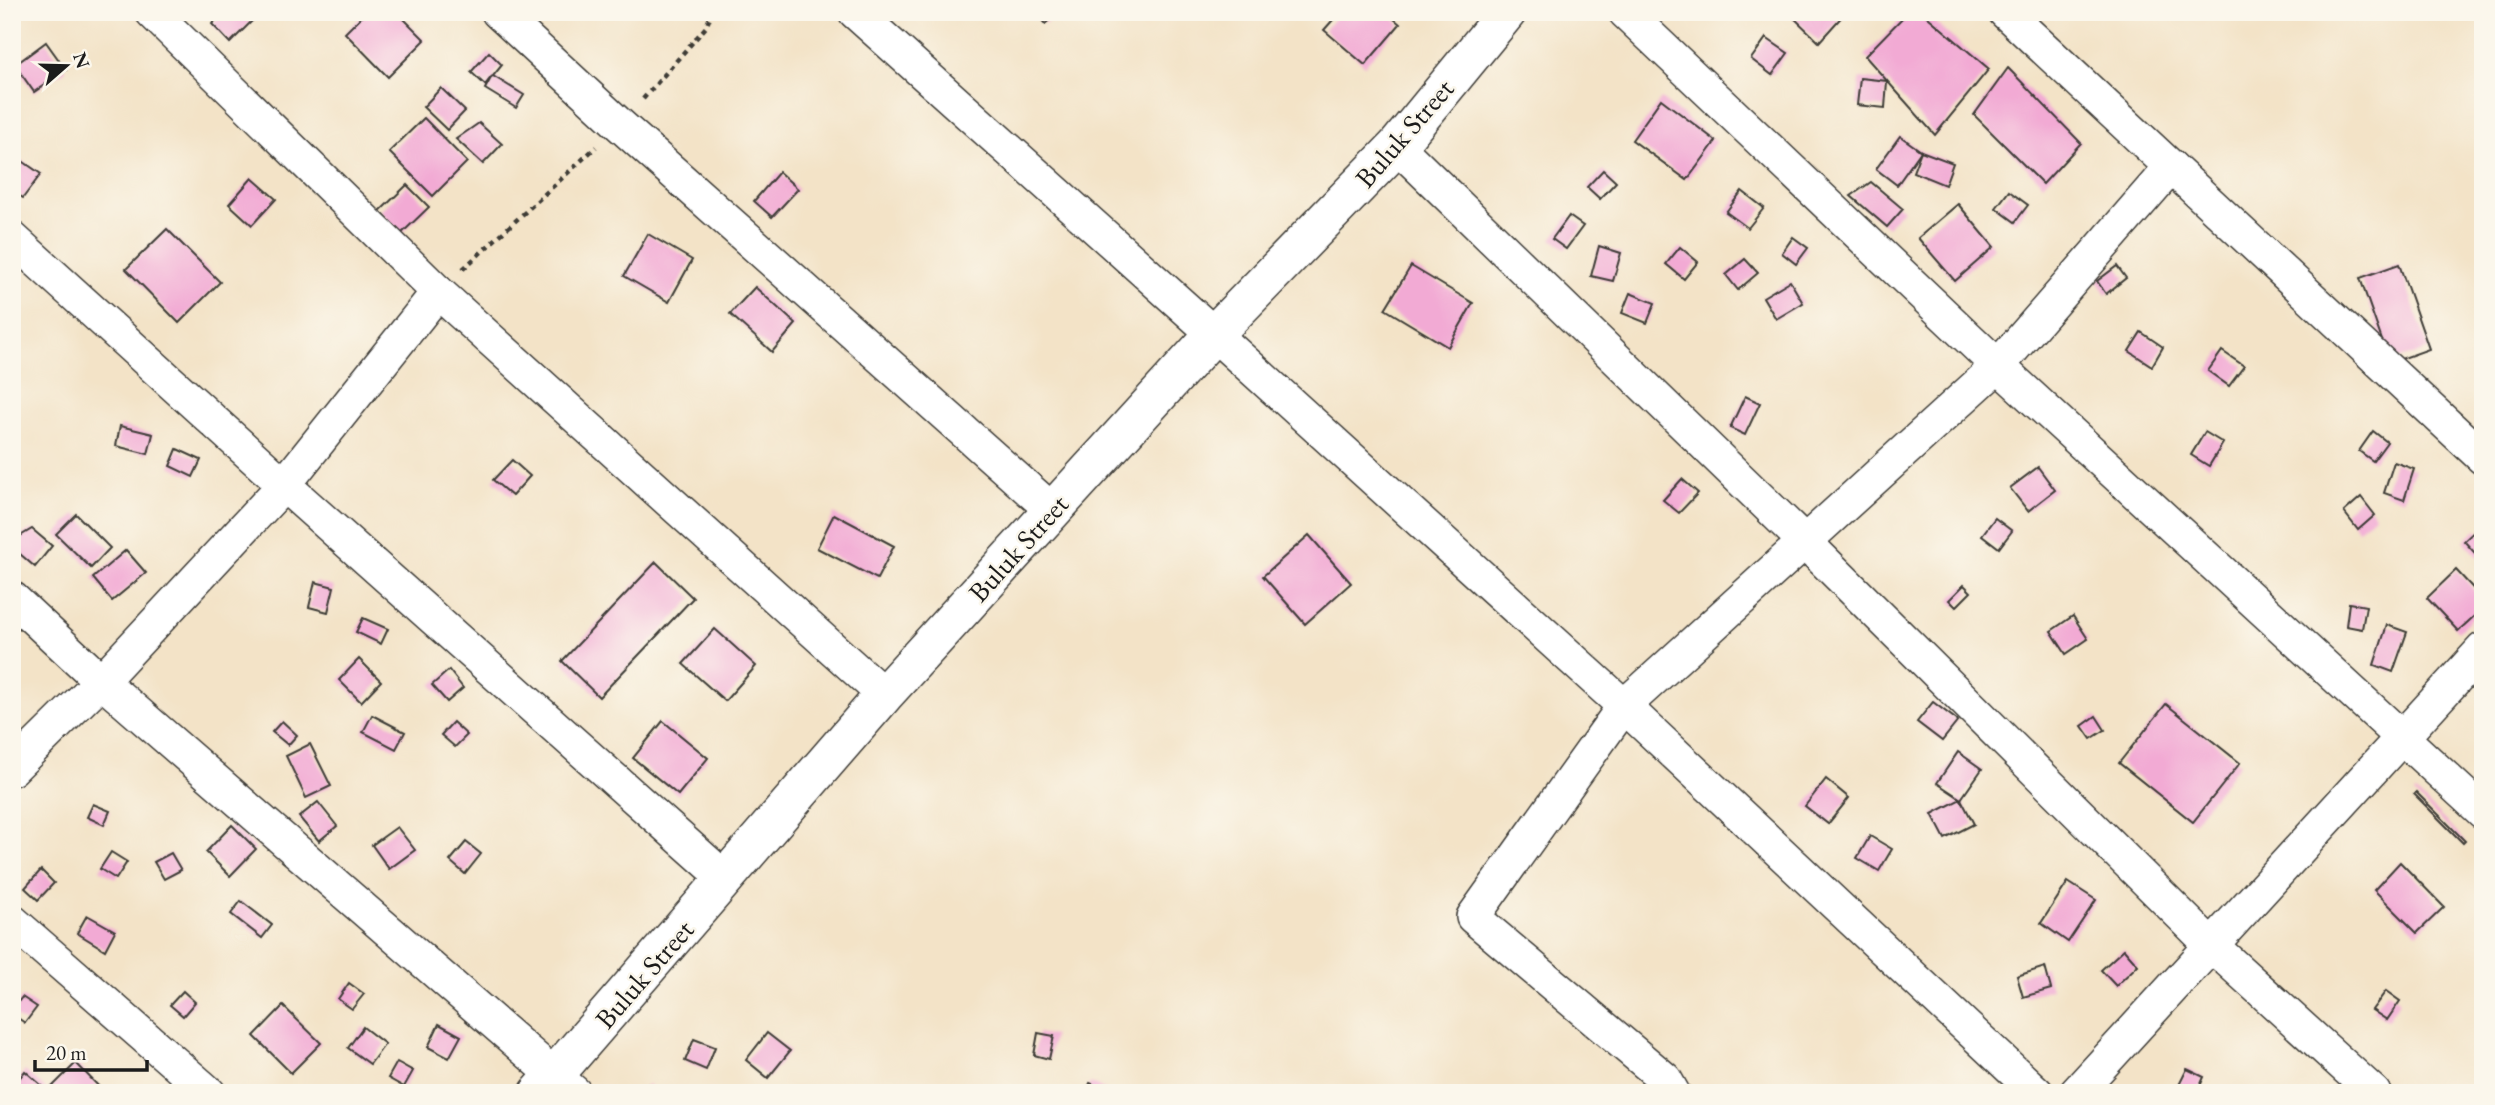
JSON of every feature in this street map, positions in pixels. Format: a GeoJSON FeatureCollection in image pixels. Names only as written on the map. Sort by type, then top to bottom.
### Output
{"type":"FeatureCollection","features":[{"type":"Feature","properties":{"kind":"street"},"geometry":{"type":"LineString","coordinates":[[152,12],[438,292],[884,695]]}},
{"type":"Feature","properties":{"kind":"street"},"geometry":{"type":"LineString","coordinates":[[498,12],[620,125],[1052,510]]}},
{"type":"Feature","properties":{"kind":"street"},"geometry":{"type":"LineString","coordinates":[[855,12],[1624,706],[2037,1093]]}},
{"type":"Feature","properties":{"kind":"street","name":"Buluk Street"},"geometry":{"type":"LineString","coordinates":[[557,1087],[726,879],[884,695],[1214,334],[1397,146],[1507,12]]}},
{"type":"Feature","properties":{"kind":"street"},"geometry":{"type":"LineString","coordinates":[[1625,12],[1998,366],[2483,812]]}},
{"type":"Feature","properties":{"kind":"street"},"geometry":{"type":"LineString","coordinates":[[2005,12],[2483,458]]}},
{"type":"Feature","properties":{"kind":"street"},"geometry":{"type":"LineString","coordinates":[[1397,146],[1804,541],[2211,945],[2374,1093]]}},
{"type":"Feature","properties":{"kind":"street"},"geometry":{"type":"LineString","coordinates":[[1673,1093],[1665,1079],[1473,917],[1624,706],[1998,366],[2171,167]]}},
{"type":"Feature","properties":{"kind":"street"},"geometry":{"type":"LineString","coordinates":[[12,238],[726,879]]}},
{"type":"Feature","properties":{"kind":"street"},"geometry":{"type":"LineString","coordinates":[[12,769],[101,681],[284,485],[438,292]]}},
{"type":"Feature","properties":{"kind":"street"},"geometry":{"type":"LineString","coordinates":[[12,598],[101,681],[557,1087]]}},
{"type":"Feature","properties":{"kind":"street"},"geometry":{"type":"LineString","coordinates":[[2076,1093],[2483,649]]}},
{"type":"Feature","properties":{"kind":"street"},"geometry":{"type":"LineString","coordinates":[[12,921],[209,1093]]}},
{"type":"Feature","properties":{"kind":"path"},"geometry":{"type":"LineString","coordinates":[[438,292],[620,125],[706,27],[712,12]]}},
{"type":"Feature","properties":{"kind":"building"},"geometry":{"type":"Polygon","coordinates":[[[224,12],[261,12],[230,43],[212,24],[224,12]]]}},
{"type":"Feature","properties":{"kind":"building"},"geometry":{"type":"Polygon","coordinates":[[[366,12],[397,12],[425,40],[388,77],[345,33],[366,12]]]}},
{"type":"Feature","properties":{"kind":"building"},"geometry":{"type":"Polygon","coordinates":[[[1035,12],[1058,12],[1045,24],[1035,12]]]}},
{"type":"Feature","properties":{"kind":"building"},"geometry":{"type":"Polygon","coordinates":[[[1340,12],[1386,12],[1400,24],[1365,65],[1324,30],[1340,12]]]}},
{"type":"Feature","properties":{"kind":"building"},"geometry":{"type":"Polygon","coordinates":[[[1788,12],[1846,12],[1819,42],[1788,12]]]}},
{"type":"Feature","properties":{"kind":"building"},"geometry":{"type":"Polygon","coordinates":[[[1908,12],[1922,12],[1989,69],[1935,135],[1865,56],[1908,12]]]}},
{"type":"Feature","properties":{"kind":"building"},"geometry":{"type":"Polygon","coordinates":[[[1766,38],[1788,53],[1772,75],[1751,59],[1766,38]]]}},
{"type":"Feature","properties":{"kind":"building"},"geometry":{"type":"Polygon","coordinates":[[[46,42],[66,70],[34,92],[15,65],[46,42]]]}},
{"type":"Feature","properties":{"kind":"building"},"geometry":{"type":"Polygon","coordinates":[[[489,52],[502,65],[493,76],[524,95],[516,108],[485,89],[492,76],[485,85],[471,72],[489,52]]]}},
{"type":"Feature","properties":{"kind":"building"},"geometry":{"type":"Polygon","coordinates":[[[2008,68],[2081,143],[2043,184],[1974,115],[2008,68]]]}},
{"type":"Feature","properties":{"kind":"building"},"geometry":{"type":"Polygon","coordinates":[[[1860,78],[1887,81],[1885,108],[1857,105],[1860,78]]]}},
{"type":"Feature","properties":{"kind":"building"},"geometry":{"type":"Polygon","coordinates":[[[441,88],[465,111],[447,130],[423,107],[441,88]]]}},
{"type":"Feature","properties":{"kind":"building"},"geometry":{"type":"Polygon","coordinates":[[[1661,99],[1716,141],[1687,180],[1632,140],[1661,99]]]}},
{"type":"Feature","properties":{"kind":"building"},"geometry":{"type":"Polygon","coordinates":[[[424,118],[467,162],[433,196],[389,152],[424,118]]]}},
{"type":"Feature","properties":{"kind":"building"},"geometry":{"type":"Polygon","coordinates":[[[479,123],[502,144],[483,164],[456,139],[479,123]]]}},
{"type":"Feature","properties":{"kind":"building"},"geometry":{"type":"Polygon","coordinates":[[[1900,136],[1921,151],[1897,185],[1876,169],[1900,136]]]}},
{"type":"Feature","properties":{"kind":"building"},"geometry":{"type":"Polygon","coordinates":[[[1921,151],[1953,163],[1945,185],[1913,172],[1921,151]]]}},
{"type":"Feature","properties":{"kind":"building"},"geometry":{"type":"Polygon","coordinates":[[[21,160],[41,174],[23,198],[12,191],[12,173],[21,160]]]}},
{"type":"Feature","properties":{"kind":"building"},"geometry":{"type":"Polygon","coordinates":[[[1603,170],[1616,182],[1600,199],[1587,187],[1603,170]]]}},
{"type":"Feature","properties":{"kind":"building"},"geometry":{"type":"Polygon","coordinates":[[[779,172],[798,189],[772,217],[754,201],[779,172]]]}},
{"type":"Feature","properties":{"kind":"building"},"geometry":{"type":"Polygon","coordinates":[[[252,178],[276,199],[252,225],[229,204],[252,178]]]}},
{"type":"Feature","properties":{"kind":"building"},"geometry":{"type":"Polygon","coordinates":[[[1871,182],[1903,209],[1887,227],[1851,196],[1871,182]]]}},
{"type":"Feature","properties":{"kind":"building"},"geometry":{"type":"Polygon","coordinates":[[[407,185],[429,207],[401,234],[380,211],[407,185]]]}},
{"type":"Feature","properties":{"kind":"building"},"geometry":{"type":"Polygon","coordinates":[[[1742,191],[1764,208],[1748,228],[1726,212],[1742,191]]]}},
{"type":"Feature","properties":{"kind":"building"},"geometry":{"type":"Polygon","coordinates":[[[2009,191],[2028,205],[2015,222],[1996,208],[2009,191]]]}},
{"type":"Feature","properties":{"kind":"building"},"geometry":{"type":"Polygon","coordinates":[[[1958,204],[1994,247],[1955,281],[1918,238],[1958,204]]]}},
{"type":"Feature","properties":{"kind":"building"},"geometry":{"type":"Polygon","coordinates":[[[1569,216],[1583,226],[1566,249],[1552,239],[1569,216]]]}},
{"type":"Feature","properties":{"kind":"building"},"geometry":{"type":"Polygon","coordinates":[[[167,229],[220,282],[179,323],[126,269],[167,229]]]}},
{"type":"Feature","properties":{"kind":"building"},"geometry":{"type":"Polygon","coordinates":[[[648,234],[692,260],[669,302],[624,276],[648,234]]]}},
{"type":"Feature","properties":{"kind":"building"},"geometry":{"type":"Polygon","coordinates":[[[1793,237],[1808,248],[1796,264],[1782,253],[1793,237]]]}},
{"type":"Feature","properties":{"kind":"building"},"geometry":{"type":"Polygon","coordinates":[[[1599,246],[1621,253],[1613,281],[1591,276],[1599,246]]]}},
{"type":"Feature","properties":{"kind":"building"},"geometry":{"type":"Polygon","coordinates":[[[1680,247],[1698,262],[1684,279],[1666,264],[1680,247]]]}},
{"type":"Feature","properties":{"kind":"building"},"geometry":{"type":"Polygon","coordinates":[[[1745,259],[1758,273],[1738,290],[1726,275],[1745,259]]]}},
{"type":"Feature","properties":{"kind":"building"},"geometry":{"type":"Polygon","coordinates":[[[2399,264],[2429,349],[2390,363],[2360,278],[2399,264]]]}},
{"type":"Feature","properties":{"kind":"building"},"geometry":{"type":"Polygon","coordinates":[[[1411,266],[1473,303],[1448,347],[1385,309],[1411,266]]]}},
{"type":"Feature","properties":{"kind":"building"},"geometry":{"type":"Polygon","coordinates":[[[2117,266],[2126,278],[2106,294],[2097,281],[2117,266]]]}},
{"type":"Feature","properties":{"kind":"building"},"geometry":{"type":"Polygon","coordinates":[[[1790,281],[1803,303],[1776,319],[1763,297],[1790,281]]]}},
{"type":"Feature","properties":{"kind":"building"},"geometry":{"type":"Polygon","coordinates":[[[755,287],[796,324],[772,352],[730,314],[755,287]]]}},
{"type":"Feature","properties":{"kind":"building"},"geometry":{"type":"Polygon","coordinates":[[[1630,293],[1655,303],[1647,323],[1622,313],[1630,293]]]}},
{"type":"Feature","properties":{"kind":"building"},"geometry":{"type":"Polygon","coordinates":[[[2141,332],[2163,347],[2152,366],[2129,351],[2141,332]]]}},
{"type":"Feature","properties":{"kind":"building"},"geometry":{"type":"Polygon","coordinates":[[[2222,351],[2244,366],[2229,386],[2208,371],[2222,351]]]}},
{"type":"Feature","properties":{"kind":"building"},"geometry":{"type":"Polygon","coordinates":[[[1745,396],[1760,403],[1745,435],[1730,428],[1745,396]]]}},
{"type":"Feature","properties":{"kind":"building"},"geometry":{"type":"Polygon","coordinates":[[[120,426],[153,434],[148,454],[116,446],[120,426]]]}},
{"type":"Feature","properties":{"kind":"building"},"geometry":{"type":"Polygon","coordinates":[[[2373,431],[2387,442],[2373,461],[2359,451],[2373,431]]]}},
{"type":"Feature","properties":{"kind":"building"},"geometry":{"type":"Polygon","coordinates":[[[2205,432],[2223,443],[2209,466],[2191,455],[2205,432]]]}},
{"type":"Feature","properties":{"kind":"building"},"geometry":{"type":"Polygon","coordinates":[[[177,449],[201,460],[193,477],[170,466],[177,449]]]}},
{"type":"Feature","properties":{"kind":"building"},"geometry":{"type":"Polygon","coordinates":[[[512,460],[530,476],[512,496],[493,480],[512,460]]]}},
{"type":"Feature","properties":{"kind":"building"},"geometry":{"type":"Polygon","coordinates":[[[2394,462],[2414,469],[2404,500],[2384,493],[2394,462]]]}},
{"type":"Feature","properties":{"kind":"building"},"geometry":{"type":"Polygon","coordinates":[[[2038,467],[2055,490],[2028,511],[2010,488],[2038,467]]]}},
{"type":"Feature","properties":{"kind":"building"},"geometry":{"type":"Polygon","coordinates":[[[1682,479],[1698,493],[1679,513],[1663,500],[1682,479]]]}},
{"type":"Feature","properties":{"kind":"building"},"geometry":{"type":"Polygon","coordinates":[[[2361,497],[2375,515],[2358,530],[2344,512],[2361,497]]]}},
{"type":"Feature","properties":{"kind":"building"},"geometry":{"type":"Polygon","coordinates":[[[76,514],[110,548],[91,568],[56,534],[76,514]]]}},
{"type":"Feature","properties":{"kind":"building"},"geometry":{"type":"Polygon","coordinates":[[[834,514],[894,546],[877,579],[817,548],[834,514]]]}},
{"type":"Feature","properties":{"kind":"building"},"geometry":{"type":"Polygon","coordinates":[[[1995,518],[2012,531],[1999,548],[1982,535],[1995,518]]]}},
{"type":"Feature","properties":{"kind":"building"},"geometry":{"type":"Polygon","coordinates":[[[32,529],[52,546],[35,567],[12,547],[12,541],[32,529]]]}},
{"type":"Feature","properties":{"kind":"building"},"geometry":{"type":"Polygon","coordinates":[[[2477,529],[2483,535],[2483,562],[2464,541],[2477,529]]]}},
{"type":"Feature","properties":{"kind":"building"},"geometry":{"type":"Polygon","coordinates":[[[1309,535],[1351,583],[1305,624],[1263,576],[1309,535]]]}},
{"type":"Feature","properties":{"kind":"building"},"geometry":{"type":"Polygon","coordinates":[[[126,550],[146,573],[112,601],[93,578],[126,550]]]}},
{"type":"Feature","properties":{"kind":"building"},"geometry":{"type":"Polygon","coordinates":[[[656,562],[693,598],[599,697],[562,661],[656,562]]]}},
{"type":"Feature","properties":{"kind":"building"},"geometry":{"type":"Polygon","coordinates":[[[2456,570],[2483,599],[2483,608],[2458,631],[2427,598],[2456,570]]]}},
{"type":"Feature","properties":{"kind":"building"},"geometry":{"type":"Polygon","coordinates":[[[315,582],[334,587],[328,612],[309,607],[315,582]]]}},
{"type":"Feature","properties":{"kind":"building"},"geometry":{"type":"Polygon","coordinates":[[[1964,585],[1971,592],[1956,607],[1949,600],[1964,585]]]}},
{"type":"Feature","properties":{"kind":"building"},"geometry":{"type":"Polygon","coordinates":[[[2349,603],[2366,606],[2362,629],[2346,626],[2349,603]]]}},
{"type":"Feature","properties":{"kind":"building"},"geometry":{"type":"Polygon","coordinates":[[[2073,616],[2088,639],[2066,654],[2051,631],[2073,616]]]}},
{"type":"Feature","properties":{"kind":"building"},"geometry":{"type":"Polygon","coordinates":[[[363,618],[388,629],[381,644],[356,632],[363,618]]]}},
{"type":"Feature","properties":{"kind":"building"},"geometry":{"type":"Polygon","coordinates":[[[2387,625],[2407,632],[2393,672],[2374,665],[2387,625]]]}},
{"type":"Feature","properties":{"kind":"building"},"geometry":{"type":"Polygon","coordinates":[[[715,629],[756,666],[725,701],[683,664],[715,629]]]}},
{"type":"Feature","properties":{"kind":"building"},"geometry":{"type":"Polygon","coordinates":[[[359,659],[381,681],[361,702],[339,680],[359,659]]]}},
{"type":"Feature","properties":{"kind":"building"},"geometry":{"type":"Polygon","coordinates":[[[449,670],[463,688],[447,702],[432,685],[449,670]]]}},
{"type":"Feature","properties":{"kind":"building"},"geometry":{"type":"Polygon","coordinates":[[[1933,702],[1958,721],[1942,741],[1917,722],[1933,702]]]}},
{"type":"Feature","properties":{"kind":"building"},"geometry":{"type":"Polygon","coordinates":[[[2166,704],[2240,763],[2193,822],[2119,763],[2166,704]]]}},
{"type":"Feature","properties":{"kind":"building"},"geometry":{"type":"Polygon","coordinates":[[[372,715],[405,732],[396,749],[363,732],[372,715]]]}},
{"type":"Feature","properties":{"kind":"building"},"geometry":{"type":"Polygon","coordinates":[[[2096,716],[2105,730],[2091,739],[2082,726],[2096,716]]]}},
{"type":"Feature","properties":{"kind":"building"},"geometry":{"type":"Polygon","coordinates":[[[282,721],[297,735],[288,745],[272,732],[282,721]]]}},
{"type":"Feature","properties":{"kind":"building"},"geometry":{"type":"Polygon","coordinates":[[[663,721],[708,758],[678,795],[633,758],[663,721]]]}},
{"type":"Feature","properties":{"kind":"building"},"geometry":{"type":"Polygon","coordinates":[[[453,722],[467,735],[455,747],[441,735],[453,722]]]}},
{"type":"Feature","properties":{"kind":"building"},"geometry":{"type":"Polygon","coordinates":[[[310,744],[331,786],[306,798],[286,756],[310,744]]]}},
{"type":"Feature","properties":{"kind":"building"},"geometry":{"type":"Polygon","coordinates":[[[1958,752],[1982,769],[1961,799],[1937,783],[1958,752]]]}},
{"type":"Feature","properties":{"kind":"building"},"geometry":{"type":"Polygon","coordinates":[[[1826,779],[1849,798],[1828,824],[1805,806],[1826,779]]]}},
{"type":"Feature","properties":{"kind":"building"},"geometry":{"type":"Polygon","coordinates":[[[2416,792],[2465,841],[2463,843],[2414,794],[2416,792]]]}},
{"type":"Feature","properties":{"kind":"building"},"geometry":{"type":"Polygon","coordinates":[[[1961,799],[1974,824],[1945,839],[1932,814],[1961,799]]]}},
{"type":"Feature","properties":{"kind":"building"},"geometry":{"type":"Polygon","coordinates":[[[318,802],[337,826],[319,841],[299,817],[318,802]]]}},
{"type":"Feature","properties":{"kind":"building"},"geometry":{"type":"Polygon","coordinates":[[[93,804],[110,811],[104,825],[87,817],[93,804]]]}},
{"type":"Feature","properties":{"kind":"building"},"geometry":{"type":"Polygon","coordinates":[[[232,825],[256,849],[230,876],[206,852],[232,825]]]}},
{"type":"Feature","properties":{"kind":"building"},"geometry":{"type":"Polygon","coordinates":[[[397,827],[415,850],[389,869],[372,845],[397,827]]]}},
{"type":"Feature","properties":{"kind":"building"},"geometry":{"type":"Polygon","coordinates":[[[1870,836],[1892,849],[1879,871],[1857,858],[1870,836]]]}},
{"type":"Feature","properties":{"kind":"building"},"geometry":{"type":"Polygon","coordinates":[[[466,842],[481,854],[465,874],[450,861],[466,842]]]}},
{"type":"Feature","properties":{"kind":"building"},"geometry":{"type":"Polygon","coordinates":[[[111,852],[127,862],[116,879],[100,869],[111,852]]]}},
{"type":"Feature","properties":{"kind":"building"},"geometry":{"type":"Polygon","coordinates":[[[171,853],[181,870],[164,879],[154,862],[171,853]]]}},
{"type":"Feature","properties":{"kind":"building"},"geometry":{"type":"Polygon","coordinates":[[[2400,862],[2444,907],[2417,933],[2374,890],[2400,862]]]}},
{"type":"Feature","properties":{"kind":"building"},"geometry":{"type":"Polygon","coordinates":[[[41,870],[54,883],[38,900],[25,888],[41,870]]]}},
{"type":"Feature","properties":{"kind":"building"},"geometry":{"type":"Polygon","coordinates":[[[2068,882],[2096,900],[2068,942],[2041,923],[2068,882]]]}},
{"type":"Feature","properties":{"kind":"building"},"geometry":{"type":"Polygon","coordinates":[[[241,901],[272,925],[262,938],[231,914],[241,901]]]}},
{"type":"Feature","properties":{"kind":"building"},"geometry":{"type":"Polygon","coordinates":[[[87,915],[115,931],[105,950],[77,933],[87,915]]]}},
{"type":"Feature","properties":{"kind":"building"},"geometry":{"type":"Polygon","coordinates":[[[2124,949],[2138,965],[2116,986],[2101,970],[2124,949]]]}},
{"type":"Feature","properties":{"kind":"building"},"geometry":{"type":"Polygon","coordinates":[[[2045,967],[2051,989],[2023,997],[2017,976],[2045,967]]]}},
{"type":"Feature","properties":{"kind":"building"},"geometry":{"type":"Polygon","coordinates":[[[349,983],[364,994],[352,1009],[338,999],[349,983]]]}},
{"type":"Feature","properties":{"kind":"building"},"geometry":{"type":"Polygon","coordinates":[[[183,991],[195,1002],[183,1016],[170,1005],[183,991]]]}},
{"type":"Feature","properties":{"kind":"building"},"geometry":{"type":"Polygon","coordinates":[[[2386,991],[2400,1001],[2387,1020],[2372,1010],[2386,991]]]}},
{"type":"Feature","properties":{"kind":"building"},"geometry":{"type":"Polygon","coordinates":[[[22,997],[37,1007],[25,1023],[12,1014],[22,997]]]}},
{"type":"Feature","properties":{"kind":"building"},"geometry":{"type":"Polygon","coordinates":[[[283,1006],[321,1043],[291,1073],[254,1036],[283,1006]]]}},
{"type":"Feature","properties":{"kind":"building"},"geometry":{"type":"Polygon","coordinates":[[[439,1024],[461,1036],[449,1058],[428,1047],[439,1024]]]}},
{"type":"Feature","properties":{"kind":"building"},"geometry":{"type":"Polygon","coordinates":[[[363,1027],[385,1044],[370,1064],[348,1048],[363,1027]]]}},
{"type":"Feature","properties":{"kind":"building"},"geometry":{"type":"Polygon","coordinates":[[[767,1033],[790,1051],[768,1078],[746,1060],[767,1033]]]}},
{"type":"Feature","properties":{"kind":"building"},"geometry":{"type":"Polygon","coordinates":[[[1038,1033],[1054,1036],[1049,1059],[1034,1055],[1038,1033]]]}},
{"type":"Feature","properties":{"kind":"building"},"geometry":{"type":"Polygon","coordinates":[[[694,1039],[715,1047],[706,1070],[685,1061],[694,1039]]]}},
{"type":"Feature","properties":{"kind":"building"},"geometry":{"type":"Polygon","coordinates":[[[397,1062],[413,1071],[404,1087],[388,1078],[397,1062]]]}},
{"type":"Feature","properties":{"kind":"building"},"geometry":{"type":"Polygon","coordinates":[[[76,1063],[105,1093],[12,1092],[12,1087],[25,1071],[48,1091],[76,1063]]]}},
{"type":"Feature","properties":{"kind":"building"},"geometry":{"type":"Polygon","coordinates":[[[2187,1069],[2204,1077],[2197,1093],[2175,1093],[2187,1069]]]}},
{"type":"Feature","properties":{"kind":"building"},"geometry":{"type":"Polygon","coordinates":[[[1090,1083],[1106,1090],[1105,1093],[1086,1093],[1090,1083]]]}},
{"type":"Feature","properties":{"kind":"building"},"geometry":{"type":"Polygon","coordinates":[[[648,1084],[656,1093],[638,1093],[648,1084]]]}}]}
